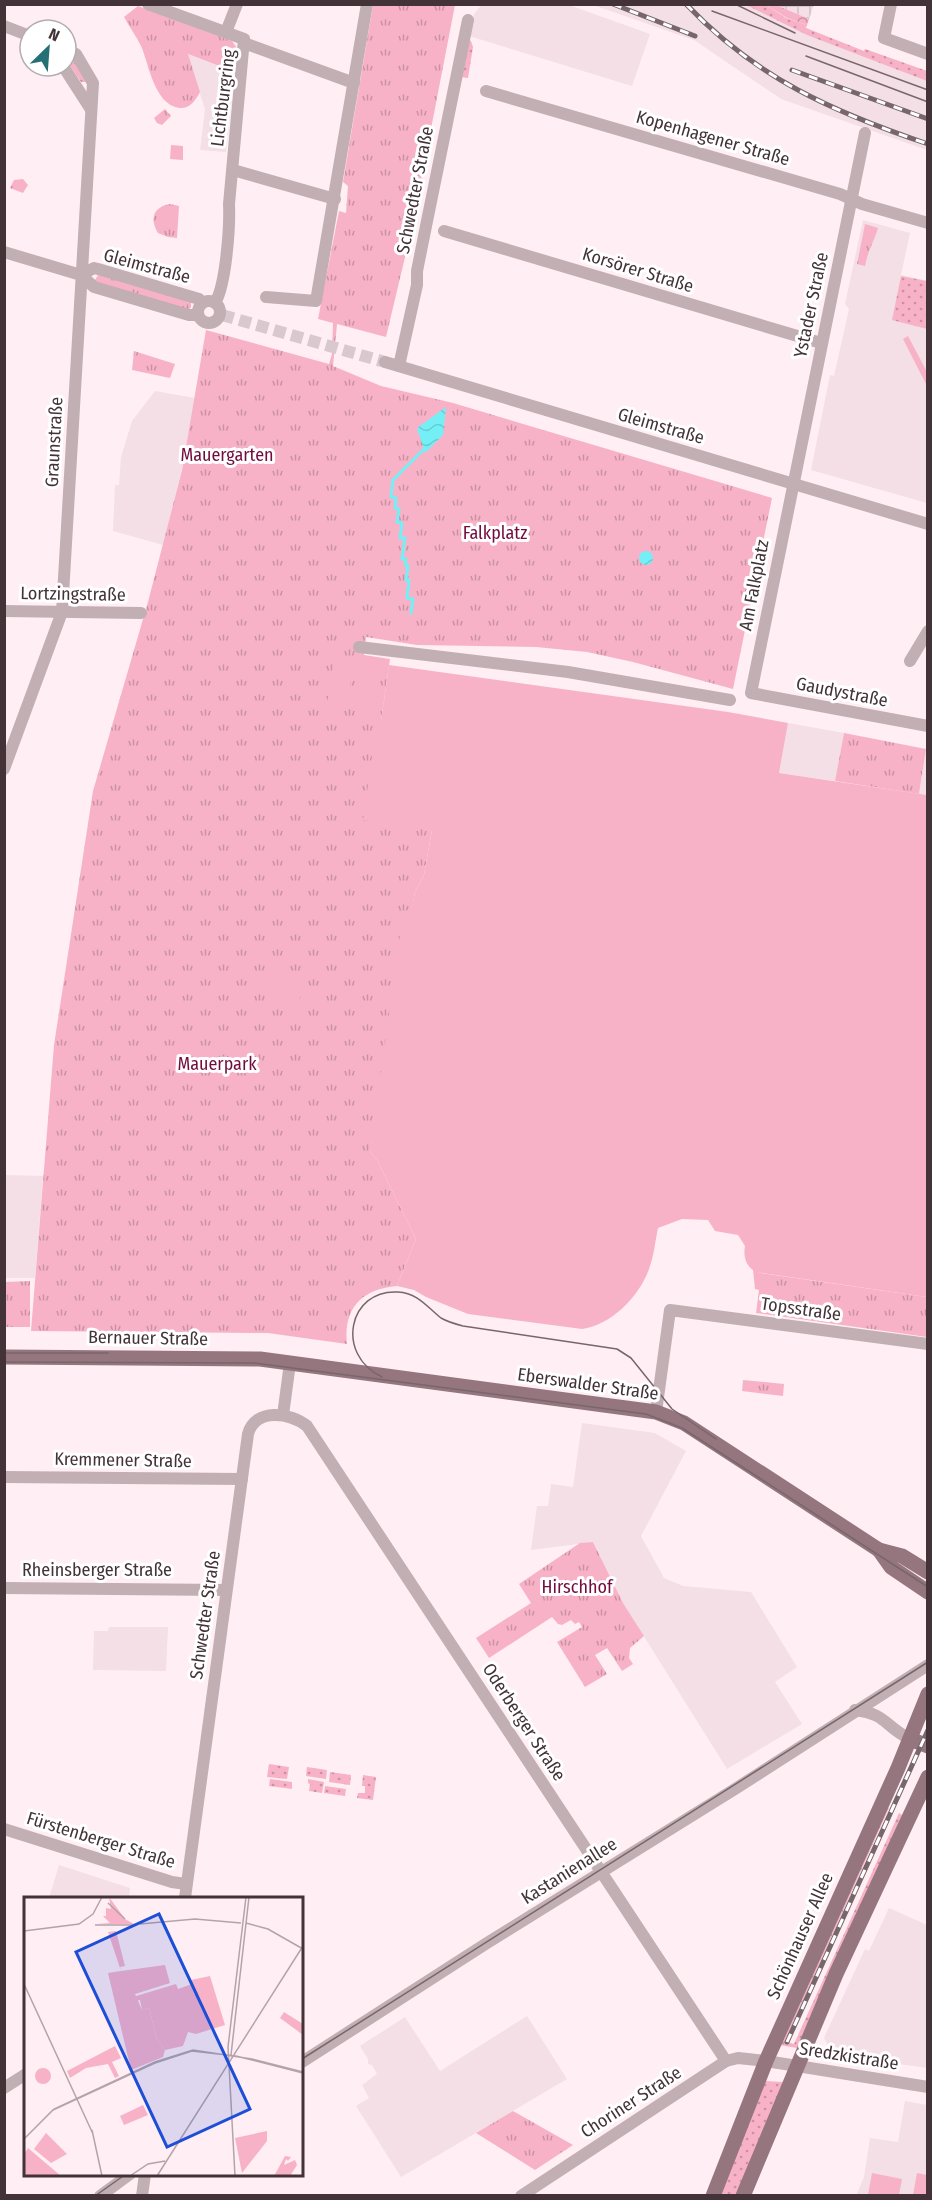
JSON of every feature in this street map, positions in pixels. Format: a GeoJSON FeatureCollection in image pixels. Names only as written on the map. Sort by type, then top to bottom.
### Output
{"type":"FeatureCollection","features":[{"type":"Feature","properties":{"kind":"main road","name":"Bernauer Straße"},"geometry":{"type":"LineString","coordinates":[[4,1357],[173,1357],[260,1359],[290,1363]]}},
{"type":"Feature","properties":{"kind":"main road","name":"Eberswalder Straße"},"geometry":{"type":"LineString","coordinates":[[290,1363],[656,1412],[684,1423],[879,1550],[902,1556],[927,1572]]}},
{"type":"Feature","properties":{"kind":"main road","name":"Eberswalder Straße"},"geometry":{"type":"LineString","coordinates":[[879,1550],[891,1567],[927,1592]]}},
{"type":"Feature","properties":{"kind":"main road","name":"Schönhauser Allee"},"geometry":{"type":"LineString","coordinates":[[713,2196],[766,2061],[910,1738],[927,1694]]}},
{"type":"Feature","properties":{"kind":"main road"},"geometry":{"type":"LineString","coordinates":[[910,1738],[927,1746]]}},
{"type":"Feature","properties":{"kind":"main road"},"geometry":{"type":"LineString","coordinates":[[743,2196],[836,1974],[927,1778]]}},
{"type":"Feature","properties":{"kind":"street"},"geometry":{"type":"LineString","coordinates":[[148,4],[244,39],[244,43]]}},
{"type":"Feature","properties":{"kind":"street"},"geometry":{"type":"LineString","coordinates":[[226,32],[237,4]]}},
{"type":"Feature","properties":{"kind":"street"},"geometry":{"type":"LineString","coordinates":[[266,297],[316,301],[367,4]]}},
{"type":"Feature","properties":{"kind":"street"},"geometry":{"type":"LineString","coordinates":[[891,4],[884,38],[927,54]]}},
{"type":"Feature","properties":{"kind":"street","name":"Schwedter Straße"},"geometry":{"type":"LineString","coordinates":[[399,366],[417,285],[417,271],[468,20]]}},
{"type":"Feature","properties":{"kind":"street","name":"Lichtburgring"},"geometry":{"type":"LineString","coordinates":[[211,310],[221,291],[244,43],[354,83]]}},
{"type":"Feature","properties":{"kind":"street","name":"Graunstraße"},"geometry":{"type":"LineString","coordinates":[[4,770],[62,612],[90,108],[93,88],[92,79],[78,57]]}},
{"type":"Feature","properties":{"kind":"street"},"geometry":{"type":"LineString","coordinates":[[71,78],[90,108]]}},
{"type":"Feature","properties":{"kind":"street","name":"Kopenhagener Straße"},"geometry":{"type":"LineString","coordinates":[[486,91],[840,194],[927,223]]}},
{"type":"Feature","properties":{"kind":"street","name":"Ystader Straße"},"geometry":{"type":"LineString","coordinates":[[792,484],[865,133]]}},
{"type":"Feature","properties":{"kind":"street","name":"Lichtburgring"},"geometry":{"type":"LineString","coordinates":[[233,170],[335,198]]}},
{"type":"Feature","properties":{"kind":"street","name":"Korsörer Straße"},"geometry":{"type":"LineString","coordinates":[[444,231],[821,344]]}},
{"type":"Feature","properties":{"kind":"street","name":"Gleimstraße"},"geometry":{"type":"LineString","coordinates":[[4,252],[81,275],[94,287],[189,315],[211,310]]}},
{"type":"Feature","properties":{"kind":"street","name":"Gleimstraße"},"geometry":{"type":"LineString","coordinates":[[81,275],[94,268],[98,269],[199,299],[211,310]]}},
{"type":"Feature","properties":{"kind":"street","name":"Gleimstraße"},"geometry":{"type":"LineString","coordinates":[[385,362],[927,524]]}},
{"type":"Feature","properties":{"kind":"street","name":"Am Falkplatz"},"geometry":{"type":"LineString","coordinates":[[751,693],[792,484]]}},
{"type":"Feature","properties":{"kind":"street","name":"Lortzingstraße"},"geometry":{"type":"LineString","coordinates":[[4,611],[141,613]]}},
{"type":"Feature","properties":{"kind":"street"},"geometry":{"type":"LineString","coordinates":[[910,661],[927,632]]}},
{"type":"Feature","properties":{"kind":"street"},"geometry":{"type":"LineString","coordinates":[[359,647],[568,672],[730,700]]}},
{"type":"Feature","properties":{"kind":"street","name":"Gaudystraße"},"geometry":{"type":"LineString","coordinates":[[751,693],[927,726]]}},
{"type":"Feature","properties":{"kind":"street","name":"Topsstraße"},"geometry":{"type":"LineString","coordinates":[[656,1412],[670,1310],[927,1344]]}},
{"type":"Feature","properties":{"kind":"street"},"geometry":{"type":"LineString","coordinates":[[284,1415],[290,1363]]}},
{"type":"Feature","properties":{"kind":"street","name":"Schwedter Straße"},"geometry":{"type":"LineString","coordinates":[[184,1897],[250,1427],[255,1420],[262,1417],[284,1415]]}},
{"type":"Feature","properties":{"kind":"street","name":"Oderberger Straße"},"geometry":{"type":"LineString","coordinates":[[284,1415],[301,1420],[307,1425],[726,2061]]}},
{"type":"Feature","properties":{"kind":"street","name":"Kremmener Straße"},"geometry":{"type":"LineString","coordinates":[[4,1477],[242,1479]]}},
{"type":"Feature","properties":{"kind":"street","name":"Rheinsberger Straße"},"geometry":{"type":"LineString","coordinates":[[4,1588],[226,1590]]}},
{"type":"Feature","properties":{"kind":"street","name":"Kastanienallee"},"geometry":{"type":"LineString","coordinates":[[303,2061],[927,1665]]}},
{"type":"Feature","properties":{"kind":"street"},"geometry":{"type":"LineString","coordinates":[[855,1710],[879,1716],[896,1732],[910,1738]]}},
{"type":"Feature","properties":{"kind":"street","name":"Fürstenberger Straße"},"geometry":{"type":"LineString","coordinates":[[4,1829],[172,1882],[186,1884]]}},
{"type":"Feature","properties":{"kind":"street"},"geometry":{"type":"LineString","coordinates":[[726,2061],[738,2058],[766,2061]]}},
{"type":"Feature","properties":{"kind":"street","name":"Choriner Straße"},"geometry":{"type":"LineString","coordinates":[[521,2196],[726,2061]]}},
{"type":"Feature","properties":{"kind":"street","name":"Sredzkistraße"},"geometry":{"type":"LineString","coordinates":[[766,2061],[927,2087]]}},
{"type":"Feature","properties":{"kind":"street"},"geometry":{"type":"LineString","coordinates":[[4,2088],[24,2075]]}},
{"type":"Feature","properties":{"kind":"street"},"geometry":{"type":"LineString","coordinates":[[100,2196],[129,2176]]}},
{"type":"Feature","properties":{"kind":"street"},"geometry":{"type":"LineString","coordinates":[[142,2196],[145,2176]]}},
{"type":"Feature","properties":{"kind":"shaded area"},"geometry":{"type":"Polygon","coordinates":[[[482,4],[569,5],[650,34],[632,86],[469,36],[474,14],[482,4]]]}},
{"type":"Feature","properties":{"kind":"shaded area"},"geometry":{"type":"Polygon","coordinates":[[[593,5],[746,5],[803,32],[864,51],[865,49],[927,71],[927,150],[781,99],[694,40],[593,5]]]}},
{"type":"Feature","properties":{"kind":"shaded area"},"geometry":{"type":"Polygon","coordinates":[[[776,5],[814,5],[809,19],[776,5]]]}},
{"type":"Feature","properties":{"kind":"shaded area"},"geometry":{"type":"Polygon","coordinates":[[[187,54],[235,72],[226,152],[200,150],[205,109],[187,54]]]}},
{"type":"Feature","properties":{"kind":"shaded area"},"geometry":{"type":"Polygon","coordinates":[[[863,220],[910,233],[901,275],[927,281],[927,503],[811,470],[830,375],[834,376],[849,309],[845,304],[863,220]]]}},
{"type":"Feature","properties":{"kind":"shaded area"},"geometry":{"type":"Polygon","coordinates":[[[155,391],[195,398],[182,468],[163,545],[113,531],[115,485],[119,485],[121,457],[132,421],[155,391]]]}},
{"type":"Feature","properties":{"kind":"shaded area"},"geometry":{"type":"Polygon","coordinates":[[[788,723],[844,733],[835,781],[779,773],[788,723]]]}},
{"type":"Feature","properties":{"kind":"shaded area"},"geometry":{"type":"Polygon","coordinates":[[[926,749],[928,749],[927,795],[919,794],[926,749]]]}},
{"type":"Feature","properties":{"kind":"shaded area"},"geometry":{"type":"Polygon","coordinates":[[[5,1175],[43,1176],[35,1278],[5,1278],[5,1175]]]}},
{"type":"Feature","properties":{"kind":"shaded area"},"geometry":{"type":"Polygon","coordinates":[[[582,1423],[655,1433],[686,1451],[641,1536],[664,1578],[683,1586],[751,1592],[797,1667],[775,1682],[802,1724],[727,1769],[623,1603],[593,1542],[531,1550],[537,1506],[548,1506],[551,1484],[573,1487],[582,1423]]]}},
{"type":"Feature","properties":{"kind":"shaded area"},"geometry":{"type":"Polygon","coordinates":[[[109,1627],[168,1627],[166,1671],[93,1670],[94,1631],[108,1631],[109,1627]]]}},
{"type":"Feature","properties":{"kind":"shaded area"},"geometry":{"type":"Polygon","coordinates":[[[59,1865],[130,1888],[129,1897],[49,1897],[59,1865]]]}},
{"type":"Feature","properties":{"kind":"shaded area"},"geometry":{"type":"Polygon","coordinates":[[[889,1908],[927,1925],[927,2068],[843,2056],[831,2052],[829,2054],[826,2047],[828,2045],[824,2038],[865,1949],[869,1951],[889,1908]]]}},
{"type":"Feature","properties":{"kind":"shaded area"},"geometry":{"type":"Polygon","coordinates":[[[527,2016],[567,2079],[401,2177],[356,2106],[369,2098],[362,2085],[377,2074],[372,2065],[368,2064],[368,2059],[360,2046],[405,2017],[440,2071],[527,2016]]]}},
{"type":"Feature","properties":{"kind":"shaded area"},"geometry":{"type":"Polygon","coordinates":[[[905,2101],[927,2105],[927,2195],[856,2196],[864,2177],[870,2138],[898,2142],[905,2101]]]}},
{"type":"Feature","properties":{"kind":"green space","name":"Mauerpark"},"geometry":{"type":"Polygon","coordinates":[[[373,5],[455,5],[411,232],[386,337],[337,324],[333,366],[381,386],[453,403],[772,498],[733,689],[587,652],[536,647],[417,645],[366,637],[364,655],[390,659],[381,721],[377,721],[432,830],[424,875],[415,892],[370,1152],[377,1160],[416,1239],[397,1286],[374,1291],[357,1303],[348,1320],[347,1344],[268,1333],[31,1331],[54,1045],[93,791],[148,602],[182,470],[206,330],[329,364],[332,354],[333,323],[318,319],[339,211],[377,222],[346,213],[348,186],[343,182],[373,5]]]}},
{"type":"Feature","properties":{"kind":"green space"},"geometry":{"type":"Polygon","coordinates":[[[746,5],[766,5],[786,18],[804,24],[806,28],[864,51],[865,49],[927,71],[927,81],[807,35],[746,5]]]}},
{"type":"Feature","properties":{"kind":"green space"},"geometry":{"type":"Polygon","coordinates":[[[766,5],[776,5],[809,19],[806,28],[804,24],[787,18],[766,5]]]}},
{"type":"Feature","properties":{"kind":"green space"},"geometry":{"type":"Polygon","coordinates":[[[138,6],[232,41],[237,48],[235,72],[188,54],[200,92],[189,106],[179,108],[171,105],[158,91],[141,46],[124,17],[138,6]]]}},
{"type":"Feature","properties":{"kind":"green space"},"geometry":{"type":"Polygon","coordinates":[[[468,40],[471,41],[473,47],[468,78],[461,77],[468,40]]]}},
{"type":"Feature","properties":{"kind":"green space"},"geometry":{"type":"Polygon","coordinates":[[[78,68],[86,82],[81,82],[78,78],[78,68]]]}},
{"type":"Feature","properties":{"kind":"green space"},"geometry":{"type":"Polygon","coordinates":[[[165,109],[171,116],[162,125],[154,118],[165,109]]]}},
{"type":"Feature","properties":{"kind":"green space"},"geometry":{"type":"Polygon","coordinates":[[[171,145],[183,146],[183,160],[170,159],[171,145]]]}},
{"type":"Feature","properties":{"kind":"green space"},"geometry":{"type":"Polygon","coordinates":[[[23,179],[28,185],[23,193],[10,188],[14,180],[23,179]]]}},
{"type":"Feature","properties":{"kind":"green space"},"geometry":{"type":"Polygon","coordinates":[[[170,204],[179,206],[177,238],[158,233],[154,223],[156,211],[170,204]]]}},
{"type":"Feature","properties":{"kind":"green space"},"geometry":{"type":"Polygon","coordinates":[[[865,224],[878,228],[865,266],[857,264],[865,224]]]}},
{"type":"Feature","properties":{"kind":"green space"},"geometry":{"type":"Polygon","coordinates":[[[98,275],[191,302],[191,307],[188,311],[97,283],[95,280],[98,275]]]}},
{"type":"Feature","properties":{"kind":"green space"},"geometry":{"type":"Polygon","coordinates":[[[901,276],[927,281],[927,329],[892,320],[901,276]]]}},
{"type":"Feature","properties":{"kind":"green space"},"geometry":{"type":"Polygon","coordinates":[[[908,336],[927,372],[927,386],[903,339],[908,336]]]}},
{"type":"Feature","properties":{"kind":"green space"},"geometry":{"type":"Polygon","coordinates":[[[134,351],[175,364],[170,378],[132,370],[134,351]]]}},
{"type":"Feature","properties":{"kind":"green space"},"geometry":{"type":"Polygon","coordinates":[[[334,659],[353,662],[347,707],[327,704],[334,659]]]}},
{"type":"Feature","properties":{"kind":"green space"},"geometry":{"type":"Polygon","coordinates":[[[362,663],[381,666],[374,711],[355,708],[362,663]]]}},
{"type":"Feature","properties":{"kind":"green space"},"geometry":{"type":"Polygon","coordinates":[[[389,665],[728,712],[788,723],[779,773],[927,795],[927,1297],[756,1272],[746,1261],[745,1246],[738,1235],[715,1231],[708,1220],[682,1219],[658,1228],[649,1269],[638,1290],[623,1308],[603,1322],[582,1329],[468,1314],[414,1290],[397,1286],[416,1239],[377,1160],[370,1152],[403,913],[412,907],[415,892],[424,875],[432,830],[363,820],[377,721],[381,721],[389,665]]]}},
{"type":"Feature","properties":{"kind":"green space"},"geometry":{"type":"Polygon","coordinates":[[[844,733],[926,749],[919,794],[835,781],[844,733]]]}},
{"type":"Feature","properties":{"kind":"green space"},"geometry":{"type":"Polygon","coordinates":[[[273,970],[303,978],[299,1004],[266,994],[273,970]]]}},
{"type":"Feature","properties":{"kind":"green space"},"geometry":{"type":"Polygon","coordinates":[[[753,1270],[927,1297],[927,1337],[756,1313],[759,1290],[755,1289],[753,1270]]]}},
{"type":"Feature","properties":{"kind":"green space"},"geometry":{"type":"Polygon","coordinates":[[[30,1281],[30,1327],[5,1327],[5,1282],[30,1281]]]}},
{"type":"Feature","properties":{"kind":"green space"},"geometry":{"type":"Polygon","coordinates":[[[743,1380],[784,1384],[783,1396],[742,1391],[743,1380]]]}},
{"type":"Feature","properties":{"kind":"green space","name":"Hirschhof"},"geometry":{"type":"Polygon","coordinates":[[[593,1542],[623,1603],[644,1636],[630,1648],[629,1658],[633,1664],[622,1671],[607,1648],[595,1655],[607,1674],[585,1687],[557,1642],[582,1627],[579,1622],[575,1624],[571,1620],[562,1625],[558,1624],[552,1617],[489,1658],[476,1638],[531,1603],[519,1584],[580,1543],[593,1542]]]}},
{"type":"Feature","properties":{"kind":"green space"},"geometry":{"type":"Polygon","coordinates":[[[269,1764],[289,1767],[287,1779],[267,1777],[269,1764]]]}},
{"type":"Feature","properties":{"kind":"green space"},"geometry":{"type":"Polygon","coordinates":[[[307,1767],[327,1770],[326,1779],[306,1776],[307,1767]]]}},
{"type":"Feature","properties":{"kind":"green space"},"geometry":{"type":"Polygon","coordinates":[[[330,1772],[351,1775],[350,1785],[329,1782],[330,1772]]]}},
{"type":"Feature","properties":{"kind":"green space"},"geometry":{"type":"Polygon","coordinates":[[[363,1775],[376,1777],[373,1800],[357,1798],[358,1793],[365,1793],[365,1786],[362,1786],[363,1775]]]}},
{"type":"Feature","properties":{"kind":"green space"},"geometry":{"type":"Polygon","coordinates":[[[270,1779],[292,1782],[292,1789],[269,1786],[270,1779]]]}},
{"type":"Feature","properties":{"kind":"green space"},"geometry":{"type":"Polygon","coordinates":[[[308,1779],[324,1782],[322,1793],[309,1791],[308,1779]]]}},
{"type":"Feature","properties":{"kind":"green space"},"geometry":{"type":"Polygon","coordinates":[[[325,1786],[346,1789],[345,1796],[324,1793],[325,1786]]]}},
{"type":"Feature","properties":{"kind":"green space"},"geometry":{"type":"Polygon","coordinates":[[[885,1807],[889,1808],[785,2041],[794,2044],[899,1813],[902,1815],[797,2048],[779,2045],[885,1807]]]}},
{"type":"Feature","properties":{"kind":"green space"},"geometry":{"type":"Polygon","coordinates":[[[765,2081],[783,2082],[738,2195],[718,2196],[765,2081]]]}},
{"type":"Feature","properties":{"kind":"green space"},"geometry":{"type":"Polygon","coordinates":[[[513,2111],[573,2145],[535,2170],[476,2133],[513,2111]]]}},
{"type":"Feature","properties":{"kind":"green space"},"geometry":{"type":"Polygon","coordinates":[[[503,2119],[511,2132],[498,2139],[491,2126],[503,2119]]]}},
{"type":"Feature","properties":{"kind":"green space"},"geometry":{"type":"Polygon","coordinates":[[[872,2173],[902,2179],[899,2195],[868,2195],[872,2173]]]}},
{"type":"Feature","properties":{"kind":"green space"},"geometry":{"type":"Polygon","coordinates":[[[917,2173],[927,2175],[927,2195],[913,2195],[917,2173]]]}},
{"type":"Feature","properties":{"kind":"water"},"geometry":{"type":"Polygon","coordinates":[[[446,407],[443,435],[425,453],[417,428],[446,407]]]}},
{"type":"Feature","properties":{"kind":"water"},"geometry":{"type":"Polygon","coordinates":[[[646,551],[651,553],[653,558],[651,563],[646,565],[641,563],[639,558],[641,553],[646,551]]]}},
{"type":"Feature","properties":{"kind":"waterway"},"geometry":{"type":"LineString","coordinates":[[411,613],[413,599],[407,598],[408,566],[405,565],[406,559],[402,559],[405,538],[400,538],[402,523],[397,522],[399,509],[395,508],[396,498],[391,497],[393,480],[424,449]]}},
{"type":"Feature","properties":{"kind":"tunnel"},"geometry":{"type":"LineString","coordinates":[[222,315],[385,362]]}},
{"type":"Feature","properties":{"kind":"tram line"},"geometry":{"type":"LineString","coordinates":[[735,4],[795,33]]}},
{"type":"Feature","properties":{"kind":"tram line"},"geometry":{"type":"LineString","coordinates":[[712,11],[928,90]]}},
{"type":"Feature","properties":{"kind":"tram line"},"geometry":{"type":"LineString","coordinates":[[806,56],[928,102]]}},
{"type":"Feature","properties":{"kind":"tram line"},"geometry":{"type":"LineString","coordinates":[[382,1377],[367,1367],[358,1354],[353,1340],[354,1325],[359,1312],[368,1301],[381,1294],[405,1293],[422,1301],[441,1318],[460,1325],[617,1349],[631,1358],[672,1409],[716,1439]]}},
{"type":"Feature","properties":{"kind":"tram line"},"geometry":{"type":"LineString","coordinates":[[4,1353],[108,1353]]}},
{"type":"Feature","properties":{"kind":"tram line"},"geometry":{"type":"LineString","coordinates":[[4,1362],[254,1363],[646,1414],[682,1428],[928,1587]]}},
{"type":"Feature","properties":{"kind":"tram line"},"geometry":{"type":"LineString","coordinates":[[303,2058],[928,1662]]}},
{"type":"Feature","properties":{"kind":"tram line"},"geometry":{"type":"LineString","coordinates":[[95,2196],[123,2176]]}},
{"type":"Feature","properties":{"kind":"railway"},"geometry":{"type":"LineString","coordinates":[[613,4],[695,36]]}},
{"type":"Feature","properties":{"kind":"railway"},"geometry":{"type":"LineString","coordinates":[[686,4],[740,53],[798,90],[860,119],[928,144]]}},
{"type":"Feature","properties":{"kind":"railway"},"geometry":{"type":"LineString","coordinates":[[792,70],[928,119]]}},
{"type":"Feature","properties":{"kind":"railway"},"geometry":{"type":"LineString","coordinates":[[787,2042],[928,1730]]}},
{"type":"Feature","properties":{"kind":"park label","name":"Mauergarten"},"geometry":{"type":"Point","coordinates":[227,455]}},
{"type":"Feature","properties":{"kind":"park label","name":"Falkplatz"},"geometry":{"type":"Point","coordinates":[495,533]}}]}
